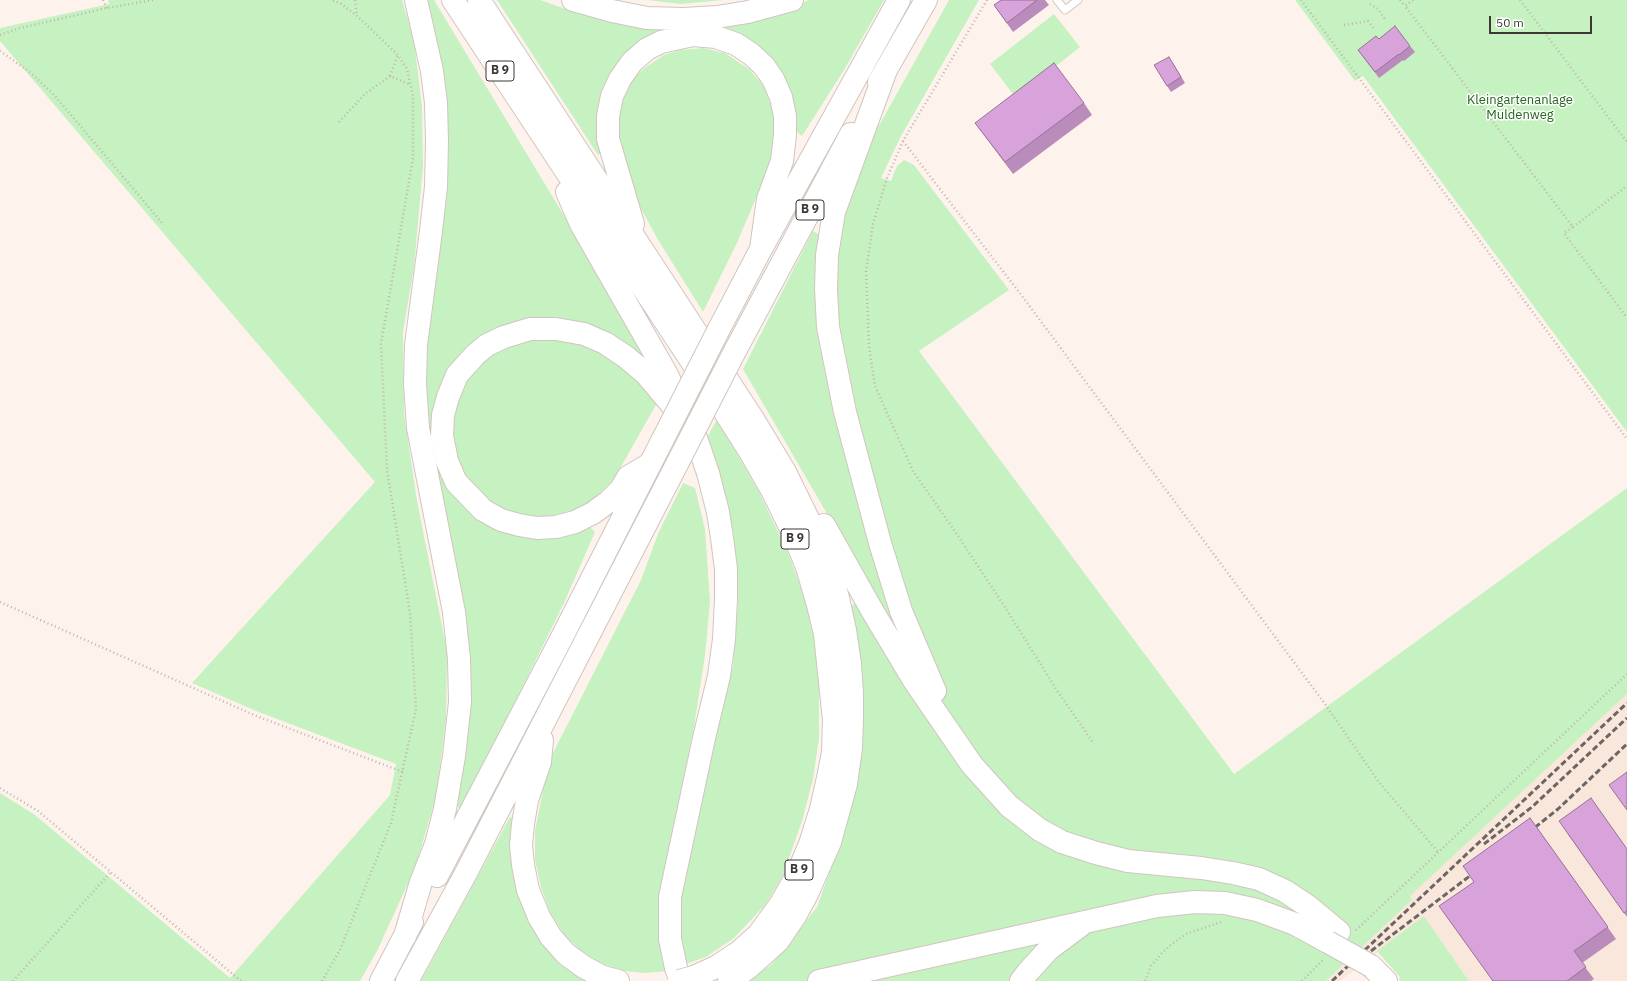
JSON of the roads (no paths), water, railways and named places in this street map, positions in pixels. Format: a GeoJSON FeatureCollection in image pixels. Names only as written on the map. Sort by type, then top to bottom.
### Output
{"type":"FeatureCollection","features":[{"type":"Feature","properties":{"kind":"highway"},"geometry":{"type":"LineString","coordinates":[[405,936],[421,882],[436,844],[445,809],[454,756],[460,702],[459,659],[454,612],[418,428],[415,384],[416,345],[436,187],[437,141],[436,103],[432,71],[416,0]]}},
{"type":"Feature","properties":{"kind":"highway","name":"B 9"},"geometry":{"type":"LineString","coordinates":[[453,0],[721,406],[772,492],[794,535],[807,567],[825,634],[834,720],[833,752],[821,809],[810,844],[796,877],[780,905],[758,935],[739,952],[722,963],[685,980]]}},
{"type":"Feature","properties":{"kind":"highway"},"geometry":{"type":"LineString","coordinates":[[479,0],[637,240],[753,419],[785,472],[818,537],[838,598],[850,664],[852,693],[851,748],[846,784],[830,842],[796,916],[778,941],[748,968],[729,981]]}},
{"type":"Feature","properties":{"kind":"highway"},"geometry":{"type":"LineString","coordinates":[[573,0],[612,11],[647,18],[684,19],[716,17],[748,12],[792,0]]}},
{"type":"Feature","properties":{"kind":"highway"},"geometry":{"type":"LineString","coordinates":[[381,981],[555,650],[761,249],[899,0]]}},
{"type":"Feature","properties":{"kind":"highway","name":"B 9"},"geometry":{"type":"LineString","coordinates":[[618,981],[603,977],[584,967],[566,954],[551,937],[539,917],[528,890],[522,852],[523,824],[527,800],[540,762],[545,721],[735,351],[886,70],[926,0]]}},
{"type":"Feature","properties":{"kind":"highway"},"geometry":{"type":"LineString","coordinates":[[637,240],[624,190],[608,139],[608,116],[612,96],[620,79],[632,62],[647,49],[661,42],[676,38],[693,35],[708,36],[716,37],[736,44],[751,54],[764,66],[773,79],[781,97],[785,135],[782,161],[768,200],[761,249]]}},
{"type":"Feature","properties":{"kind":"highway"},"geometry":{"type":"LineString","coordinates":[[886,70],[834,212],[827,255],[826,289],[828,327],[834,364],[859,464],[880,543],[901,611],[918,655],[961,750]]}},
{"type":"Feature","properties":{"kind":"highway"},"geometry":{"type":"LineString","coordinates":[[547,143],[581,224],[666,374],[696,438],[708,473],[718,512],[726,569],[724,639],[719,676],[704,738],[670,897],[670,939],[676,968],[685,980]]}},
{"type":"Feature","properties":{"kind":"highway"},"geometry":{"type":"LineString","coordinates":[[650,464],[628,477],[620,489],[608,502],[593,513],[576,522],[556,527],[537,528],[519,525],[501,520],[484,510],[456,482],[447,461],[442,436],[443,415],[457,375],[476,354],[487,345],[504,337],[530,329],[556,329],[584,334],[605,343],[626,357],[645,373],[670,402],[696,438]]}},
{"type":"Feature","properties":{"kind":"highway"},"geometry":{"type":"LineString","coordinates":[[785,472],[828,530],[873,612],[915,682],[961,750],[994,792],[1009,806],[1040,830],[1062,842],[1096,853],[1128,861],[1202,868],[1233,873],[1259,880],[1285,891],[1309,907],[1337,940],[1371,966],[1386,981]]}},
{"type":"Feature","properties":{"kind":"highway"},"geometry":{"type":"LineString","coordinates":[[407,981],[466,873],[545,721]]}},
{"type":"Feature","properties":{"kind":"highway"},"geometry":{"type":"LineString","coordinates":[[818,981],[1157,906],[1195,902],[1225,903],[1257,910],[1337,940]]}},
{"type":"Feature","properties":{"kind":"highway"},"geometry":{"type":"LineString","coordinates":[[1021,981],[1049,949],[1086,921]]}},
{"type":"Feature","properties":{"kind":"lane"},"geometry":{"type":"LineString","coordinates":[[1057,0],[1065,10],[1078,0]]}},
{"type":"Feature","properties":{"kind":"railway"},"geometry":{"type":"LineString","coordinates":[[1332,981],[1627,703]]}},
{"type":"Feature","properties":{"kind":"railway"},"geometry":{"type":"LineString","coordinates":[[1484,844],[1532,807],[1627,718]]}},
{"type":"Feature","properties":{"kind":"railway"},"geometry":{"type":"LineString","coordinates":[[1528,833],[1558,809],[1627,744]]}},
{"type":"Feature","properties":{"kind":"railway"},"geometry":{"type":"LineString","coordinates":[[1371,951],[1479,869]]}},
{"type":"Feature","properties":{"kind":"park label","name":"Kleingartenanlage Muldenweg"},"geometry":{"type":"Point","coordinates":[1520,108]}}]}
